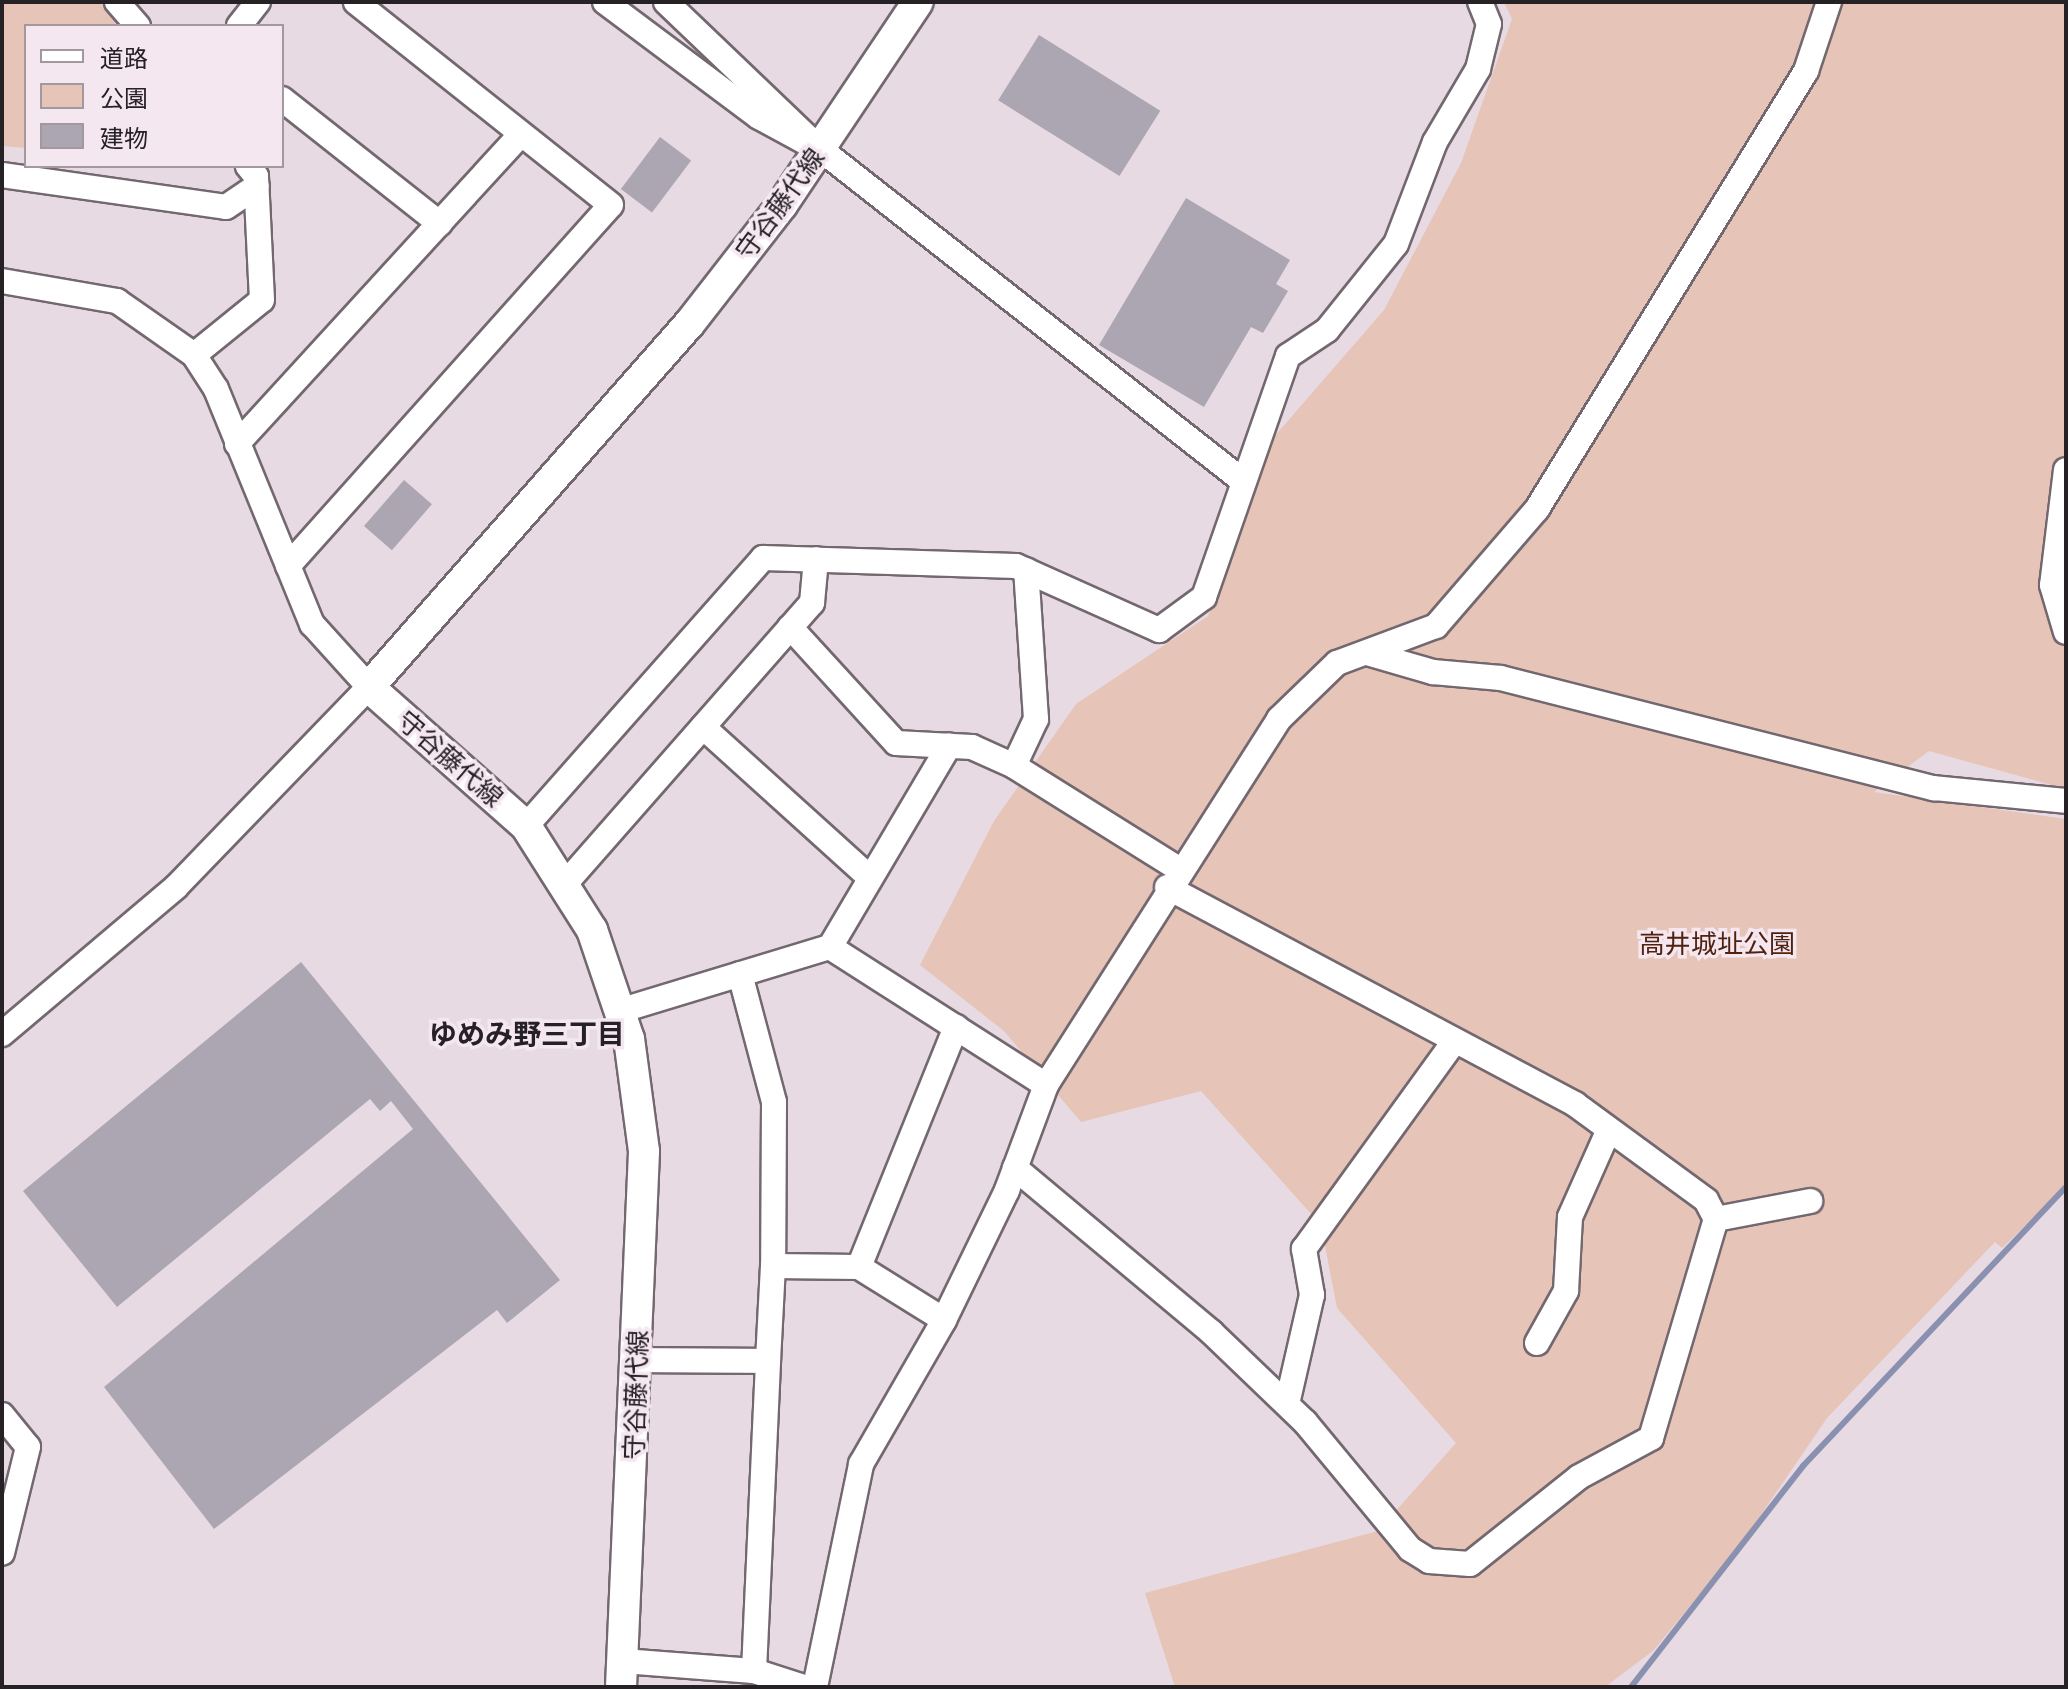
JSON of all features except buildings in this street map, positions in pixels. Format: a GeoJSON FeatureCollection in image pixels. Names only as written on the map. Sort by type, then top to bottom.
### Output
{"type":"FeatureCollection","features":[{"type":"Feature","properties":{"kind":"main road","name":"守谷藤代線"},"geometry":{"type":"LineString","coordinates":[[622,1674],[638,1360],[644,1151],[619,1011],[592,930],[526,826],[369,687],[690,323],[820,149],[918,2]]}},
{"type":"Feature","properties":{"kind":"street"},"geometry":{"type":"LineString","coordinates":[[117,2],[136,24]]}},
{"type":"Feature","properties":{"kind":"street"},"geometry":{"type":"LineString","coordinates":[[241,24],[258,2]]}},
{"type":"Feature","properties":{"kind":"street"},"geometry":{"type":"LineString","coordinates":[[288,566],[611,205],[356,2]]}},
{"type":"Feature","properties":{"kind":"street"},"geometry":{"type":"LineString","coordinates":[[605,2],[759,117],[820,149]]}},
{"type":"Feature","properties":{"kind":"street"},"geometry":{"type":"LineString","coordinates":[[526,826],[763,558],[1026,570],[1159,630],[1204,597],[1288,356],[1327,330],[1396,244],[1435,142],[1478,69],[1489,24],[1480,2]]}},
{"type":"Feature","properties":{"kind":"street"},"geometry":{"type":"LineString","coordinates":[[815,1687],[861,1464],[944,1320],[1015,1168],[1046,1085],[1173,878],[1279,719],[1337,663],[1436,626],[1537,509],[1806,71],[1829,2]]}},
{"type":"Feature","properties":{"kind":"street"},"geometry":{"type":"LineString","coordinates":[[671,3],[820,149],[1243,481]]}},
{"type":"Feature","properties":{"kind":"street"},"geometry":{"type":"LineString","coordinates":[[284,101],[440,224]]}},
{"type":"Feature","properties":{"kind":"street"},"geometry":{"type":"LineString","coordinates":[[237,444],[521,134]]}},
{"type":"Feature","properties":{"kind":"street"},"geometry":{"type":"LineString","coordinates":[[2,175],[226,207],[252,176]]}},
{"type":"Feature","properties":{"kind":"street"},"geometry":{"type":"LineString","coordinates":[[194,355],[262,300],[252,176]]}},
{"type":"Feature","properties":{"kind":"street"},"geometry":{"type":"LineString","coordinates":[[2,281],[117,301],[194,355],[237,444],[312,624],[369,687],[176,887],[2,1034]]}},
{"type":"Feature","properties":{"kind":"street"},"geometry":{"type":"LineString","coordinates":[[2066,470],[2052,585],[2066,632]]}},
{"type":"Feature","properties":{"kind":"street"},"geometry":{"type":"LineString","coordinates":[[564,885],[812,603],[816,559]]}},
{"type":"Feature","properties":{"kind":"street"},"geometry":{"type":"LineString","coordinates":[[1014,766],[1036,719],[1026,570]]}},
{"type":"Feature","properties":{"kind":"street"},"geometry":{"type":"LineString","coordinates":[[790,627],[896,743],[949,746],[1014,766],[1173,878],[1454,1042],[1575,1104],[1607,1134],[1706,1200],[1716,1219],[1651,1438],[1579,1477],[1470,1564],[1445,1565],[1410,1549],[1287,1404],[1015,1168]]}},
{"type":"Feature","properties":{"kind":"street"},"geometry":{"type":"LineString","coordinates":[[1367,653],[1433,672],[1501,678],[1934,788],[2066,801]]}},
{"type":"Feature","properties":{"kind":"street"},"geometry":{"type":"LineString","coordinates":[[703,727],[870,878]]}},
{"type":"Feature","properties":{"kind":"street"},"geometry":{"type":"LineString","coordinates":[[619,1011],[830,947],[949,746]]}},
{"type":"Feature","properties":{"kind":"street"},"geometry":{"type":"LineString","coordinates":[[830,947],[1046,1085]]}},
{"type":"Feature","properties":{"kind":"street"},"geometry":{"type":"LineString","coordinates":[[740,974],[774,1102],[773,1266],[754,1671]]}},
{"type":"Feature","properties":{"kind":"street"},"geometry":{"type":"LineString","coordinates":[[859,1267],[956,1027]]}},
{"type":"Feature","properties":{"kind":"street"},"geometry":{"type":"LineString","coordinates":[[1287,1404],[1312,1295],[1304,1249],[1454,1042]]}},
{"type":"Feature","properties":{"kind":"street"},"geometry":{"type":"LineString","coordinates":[[1537,1343],[1566,1291],[1570,1217],[1607,1134]]}},
{"type":"Feature","properties":{"kind":"street"},"geometry":{"type":"LineString","coordinates":[[1716,1219],[1810,1201]]}},
{"type":"Feature","properties":{"kind":"street"},"geometry":{"type":"LineString","coordinates":[[773,1266],[859,1267],[944,1320]]}},
{"type":"Feature","properties":{"kind":"street"},"geometry":{"type":"LineString","coordinates":[[638,1360],[768,1361]]}},
{"type":"Feature","properties":{"kind":"street"},"geometry":{"type":"LineString","coordinates":[[2,1415],[28,1447],[2,1553]]}},
{"type":"Feature","properties":{"kind":"street"},"geometry":{"type":"LineString","coordinates":[[622,1674],[754,1671],[804,1687]]}},
{"type":"Feature","properties":{"kind":"green space"},"geometry":{"type":"Polygon","coordinates":[[[2,2],[106,2],[115,24],[24,24],[24,148],[2,146],[2,2]]]}},
{"type":"Feature","properties":{"kind":"green space","name":"高井城址公園"},"geometry":{"type":"Polygon","coordinates":[[[1504,2],[2066,2],[2066,789],[1929,751],[1874,792],[2066,819],[2066,1186],[2002,1248],[1995,1242],[1827,1418],[1743,1541],[1654,1650],[1605,1687],[1175,1687],[1145,1593],[1378,1531],[1456,1443],[1337,1308],[1321,1225],[1201,1091],[1081,1122],[1004,1031],[920,965],[994,821],[1076,704],[1208,616],[1260,453],[1384,310],[1461,163],[1512,19],[1504,2]]]}},
{"type":"Feature","properties":{"kind":"waterway"},"geometry":{"type":"LineString","coordinates":[[1631,1687],[1803,1466],[2066,1187]]}},
{"type":"Feature","properties":{"kind":"district","name":"ゆめみ野三丁目"},"geometry":{"type":"Point","coordinates":[527,1033]}}]}
